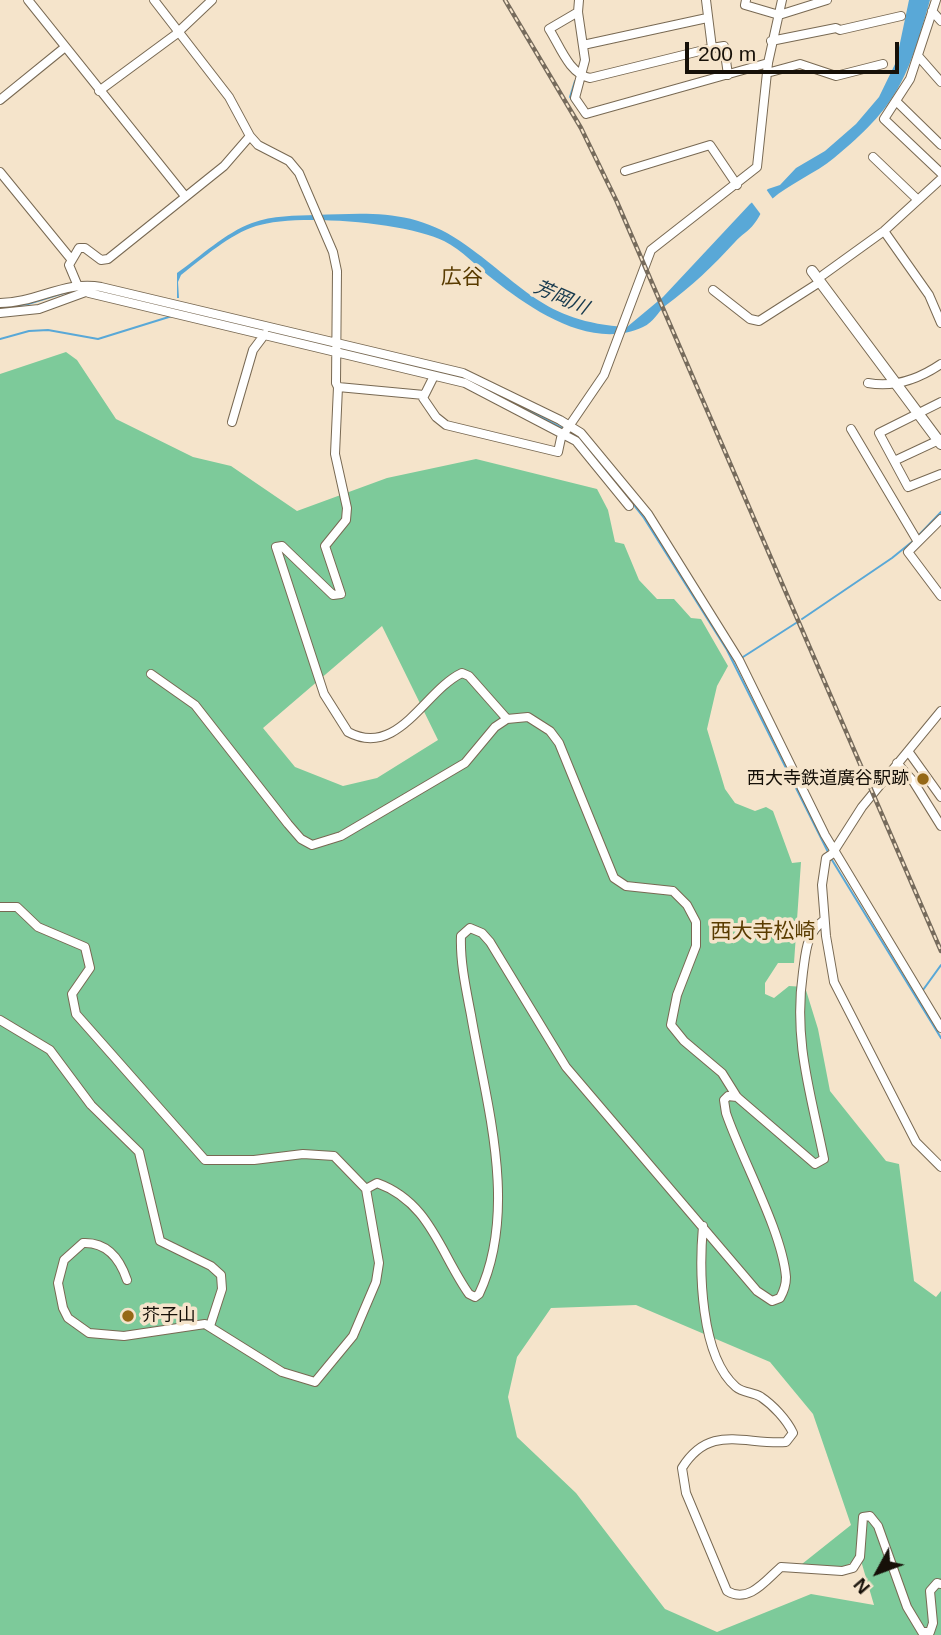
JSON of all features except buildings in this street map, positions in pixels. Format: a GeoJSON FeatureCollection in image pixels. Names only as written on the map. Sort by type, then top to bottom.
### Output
{"type":"FeatureCollection","features":[{"type":"Feature","properties":{"kind":"street"},"geometry":{"type":"LineString","coordinates":[[28,0],[185,196]]}},
{"type":"Feature","properties":{"kind":"street"},"geometry":{"type":"LineString","coordinates":[[154,0],[229,97],[250,136],[258,145],[284,157],[294,166],[318,217],[337,271],[338,349],[335,380],[338,387],[335,454],[346,520],[325,546],[341,594],[333,595],[282,546],[275,547],[324,694],[348,732],[372,737],[412,720],[462,673],[469,676],[507,719]]}},
{"type":"Feature","properties":{"kind":"street"},"geometry":{"type":"LineString","coordinates":[[99,91],[212,0]]}},
{"type":"Feature","properties":{"kind":"street"},"geometry":{"type":"LineString","coordinates":[[579,0],[578,12],[585,60],[575,98],[586,114],[768,63]]}},
{"type":"Feature","properties":{"kind":"street"},"geometry":{"type":"LineString","coordinates":[[706,0],[712,48]]}},
{"type":"Feature","properties":{"kind":"street"},"geometry":{"type":"LineString","coordinates":[[746,0],[745,5],[779,15],[827,0]]}},
{"type":"Feature","properties":{"kind":"street"},"geometry":{"type":"LineString","coordinates":[[434,376],[424,395],[425,404],[436,417],[452,428],[558,452],[567,430],[599,386],[651,250],[663,237],[753,173],[759,161],[771,41],[782,0]]}},
{"type":"Feature","properties":{"kind":"street"},"geometry":{"type":"LineString","coordinates":[[936,0],[919,57],[897,102],[884,119],[941,173]]}},
{"type":"Feature","properties":{"kind":"street"},"geometry":{"type":"LineString","coordinates":[[932,10],[941,21]]}},
{"type":"Feature","properties":{"kind":"street"},"geometry":{"type":"LineString","coordinates":[[578,12],[549,29],[575,71],[582,76],[590,78],[724,46],[728,75]]}},
{"type":"Feature","properties":{"kind":"street"},"geometry":{"type":"LineString","coordinates":[[771,41],[836,28],[840,30],[901,16]]}},
{"type":"Feature","properties":{"kind":"street"},"geometry":{"type":"LineString","coordinates":[[583,45],[708,18]]}},
{"type":"Feature","properties":{"kind":"street"},"geometry":{"type":"LineString","coordinates":[[0,100],[64,48]]}},
{"type":"Feature","properties":{"kind":"street"},"geometry":{"type":"LineString","coordinates":[[919,57],[941,82]]}},
{"type":"Feature","properties":{"kind":"street"},"geometry":{"type":"LineString","coordinates":[[767,73],[800,64],[836,76],[883,64]]}},
{"type":"Feature","properties":{"kind":"street"},"geometry":{"type":"LineString","coordinates":[[897,102],[941,145]]}},
{"type":"Feature","properties":{"kind":"street"},"geometry":{"type":"LineString","coordinates":[[250,136],[230,160],[105,261],[82,247],[71,259],[69,270],[77,284],[92,290],[266,331],[465,383],[567,430],[629,506]]}},
{"type":"Feature","properties":{"kind":"street"},"geometry":{"type":"LineString","coordinates":[[625,171],[710,145],[737,185]]}},
{"type":"Feature","properties":{"kind":"street"},"geometry":{"type":"LineString","coordinates":[[873,157],[918,200]]}},
{"type":"Feature","properties":{"kind":"street"},"geometry":{"type":"LineString","coordinates":[[0,172],[71,259]]}},
{"type":"Feature","properties":{"kind":"street"},"geometry":{"type":"LineString","coordinates":[[713,290],[750,319],[759,321],[822,279],[884,231],[941,179]]}},
{"type":"Feature","properties":{"kind":"street"},"geometry":{"type":"LineString","coordinates":[[884,231],[929,295],[941,320]]}},
{"type":"Feature","properties":{"kind":"street"},"geometry":{"type":"LineString","coordinates":[[812,271],[822,279],[940,441],[894,461]]}},
{"type":"Feature","properties":{"kind":"street"},"geometry":{"type":"LineString","coordinates":[[0,303],[27,302],[77,284]]}},
{"type":"Feature","properties":{"kind":"street"},"geometry":{"type":"LineString","coordinates":[[0,313],[29,311],[92,290]]}},
{"type":"Feature","properties":{"kind":"street"},"geometry":{"type":"LineString","coordinates":[[232,422],[253,350],[266,331]]}},
{"type":"Feature","properties":{"kind":"street"},"geometry":{"type":"LineString","coordinates":[[338,349],[470,375],[567,430],[610,465],[648,514],[740,660],[831,854],[941,1028]]}},
{"type":"Feature","properties":{"kind":"street"},"geometry":{"type":"LineString","coordinates":[[868,383],[896,384],[941,364]]}},
{"type":"Feature","properties":{"kind":"street"},"geometry":{"type":"LineString","coordinates":[[338,387],[424,395]]}},
{"type":"Feature","properties":{"kind":"street"},"geometry":{"type":"LineString","coordinates":[[941,402],[879,433],[908,487],[914,487],[941,474]]}},
{"type":"Feature","properties":{"kind":"street"},"geometry":{"type":"LineString","coordinates":[[851,429],[916,540]]}},
{"type":"Feature","properties":{"kind":"street"},"geometry":{"type":"LineString","coordinates":[[941,519],[916,540],[908,552],[941,596]]}},
{"type":"Feature","properties":{"kind":"street"},"geometry":{"type":"LineString","coordinates":[[151,674],[195,705],[288,824],[301,839],[312,845],[321,844],[356,828],[465,763],[495,727],[507,719],[520,715],[535,719],[559,743],[607,864],[620,884],[673,891],[687,905],[696,922],[696,946],[677,995],[671,1025],[684,1041],[722,1073],[737,1097],[809,1162],[815,1164],[824,1159],[802,1062],[798,1030],[807,941],[813,929],[824,920]]}},
{"type":"Feature","properties":{"kind":"street"},"geometry":{"type":"LineString","coordinates":[[941,711],[862,807],[831,854],[822,876],[824,920],[834,982],[916,1142],[941,1167]]}},
{"type":"Feature","properties":{"kind":"street"},"geometry":{"type":"LineString","coordinates":[[908,751],[941,797]]}},
{"type":"Feature","properties":{"kind":"street"},"geometry":{"type":"LineString","coordinates":[[897,763],[913,781],[941,826]]}},
{"type":"Feature","properties":{"kind":"street"},"geometry":{"type":"LineString","coordinates":[[0,907],[17,907],[38,927],[85,947],[90,968],[72,994],[76,1014],[205,1160],[254,1160],[303,1154],[334,1156],[366,1189],[377,1242],[376,1282],[353,1336],[315,1382],[282,1372],[210,1326],[105,1336],[89,1333],[68,1318],[63,1308],[60,1270],[68,1254],[83,1243],[100,1245],[112,1252],[120,1261],[127,1280]]}},
{"type":"Feature","properties":{"kind":"street"},"geometry":{"type":"LineString","coordinates":[[366,1189],[377,1183],[413,1204],[429,1222],[469,1294],[475,1297],[479,1294],[494,1243],[496,1175],[464,976],[461,936],[470,928],[482,933],[490,942],[566,1067],[758,1291],[772,1301],[780,1298],[786,1281],[782,1258],[726,1113],[724,1100],[728,1096],[737,1097]]}},
{"type":"Feature","properties":{"kind":"street"},"geometry":{"type":"LineString","coordinates":[[0,1020],[50,1050],[91,1105],[139,1152],[160,1241],[211,1266],[221,1275],[222,1289],[210,1326]]}},
{"type":"Feature","properties":{"kind":"street"},"geometry":{"type":"LineString","coordinates":[[703,1226],[702,1286],[709,1338],[714,1351],[730,1382],[739,1390],[760,1396],[783,1418],[793,1433],[786,1442],[716,1439],[688,1459],[682,1468],[686,1493],[727,1591],[734,1595],[751,1593],[781,1567],[842,1571],[853,1568],[860,1557],[863,1517],[870,1516],[878,1526],[906,1607],[922,1632],[930,1632],[933,1623],[930,1591],[937,1583],[941,1584]]}},
{"type":"Feature","properties":{"kind":"green space"},"geometry":{"type":"Polygon","coordinates":[[[66,352],[77,360],[116,419],[193,457],[231,466],[297,511],[387,478],[476,459],[597,489],[608,510],[615,542],[624,544],[639,580],[657,599],[674,599],[691,618],[701,619],[728,666],[717,686],[707,729],[725,789],[735,803],[755,811],[766,807],[773,811],[792,863],[801,862],[794,963],[778,963],[765,983],[765,994],[774,998],[789,986],[805,987],[818,1029],[830,1091],[886,1161],[899,1164],[914,1281],[936,1297],[941,1291],[941,1635],[0,1635],[0,374],[66,352]],[[382,626],[263,728],[295,767],[343,786],[377,778],[438,740],[382,626]],[[636,1305],[551,1308],[517,1357],[508,1397],[517,1437],[576,1493],[665,1609],[717,1632],[811,1594],[874,1605],[859,1554],[853,1561],[841,1567],[826,1568],[802,1564],[851,1525],[813,1414],[770,1362],[636,1305]]]}},
{"type":"Feature","properties":{"kind":"water"},"geometry":{"type":"Polygon","coordinates":[[[909,0],[930,0],[907,71],[887,106],[834,158],[772,199],[750,229],[702,276],[643,327],[624,333],[583,331],[526,303],[444,241],[404,229],[351,221],[297,220],[274,222],[246,230],[217,247],[181,275],[177,298],[177,273],[223,239],[252,223],[284,216],[390,215],[425,223],[460,241],[553,309],[598,324],[627,327],[663,297],[750,204],[768,189],[780,185],[796,168],[825,151],[856,124],[879,97],[896,62],[909,0]]]}},
{"type":"Feature","properties":{"kind":"pier"},"geometry":{"type":"Polygon","coordinates":[[[766,189],[775,202],[762,216],[750,200],[766,189]]]}},
{"type":"Feature","properties":{"kind":"waterway"},"geometry":{"type":"LineString","coordinates":[[575,81],[570,97],[576,106]]}},
{"type":"Feature","properties":{"kind":"waterway"},"geometry":{"type":"LineString","coordinates":[[5,307],[28,304],[67,292]]}},
{"type":"Feature","properties":{"kind":"waterway"},"geometry":{"type":"LineString","coordinates":[[165,307],[292,338]]}},
{"type":"Feature","properties":{"kind":"waterway"},"geometry":{"type":"LineString","coordinates":[[0,339],[29,331],[48,330],[98,339],[172,316]]}},
{"type":"Feature","properties":{"kind":"waterway"},"geometry":{"type":"LineString","coordinates":[[393,362],[466,379]]}},
{"type":"Feature","properties":{"kind":"waterway"},"geometry":{"type":"LineString","coordinates":[[493,392],[562,428]]}},
{"type":"Feature","properties":{"kind":"waterway"},"geometry":{"type":"LineString","coordinates":[[579,439],[607,471]]}},
{"type":"Feature","properties":{"kind":"waterway"},"geometry":{"type":"LineString","coordinates":[[615,481],[644,518],[727,650],[828,852]]}},
{"type":"Feature","properties":{"kind":"waterway"},"geometry":{"type":"LineString","coordinates":[[917,537],[941,512]]}},
{"type":"Feature","properties":{"kind":"waterway"},"geometry":{"type":"LineString","coordinates":[[802,619],[913,541]]}},
{"type":"Feature","properties":{"kind":"waterway"},"geometry":{"type":"LineString","coordinates":[[743,657],[796,623]]}},
{"type":"Feature","properties":{"kind":"waterway"},"geometry":{"type":"LineString","coordinates":[[832,860],[941,1038]]}},
{"type":"Feature","properties":{"kind":"waterway"},"geometry":{"type":"LineString","coordinates":[[923,990],[941,965]]}},
{"type":"Feature","properties":{"kind":"railway"},"geometry":{"type":"LineString","coordinates":[[505,0],[581,128],[617,202],[941,951]]}},
{"type":"Feature","properties":{"kind":"place","name":"西大寺鉄道廣谷駅跡"},"geometry":{"type":"Point","coordinates":[923,779]}},
{"type":"Feature","properties":{"kind":"place","name":"芥子山"},"geometry":{"type":"Point","coordinates":[128,1316]}},
{"type":"Feature","properties":{"kind":"district","name":"広谷"},"geometry":{"type":"Point","coordinates":[462,278]}},
{"type":"Feature","properties":{"kind":"district","name":"西大寺松崎"},"geometry":{"type":"Point","coordinates":[763,932]}},
{"type":"Feature","properties":{"kind":"water label","name":"芳岡川"},"geometry":{"type":"Point","coordinates":[561,298]}}]}
